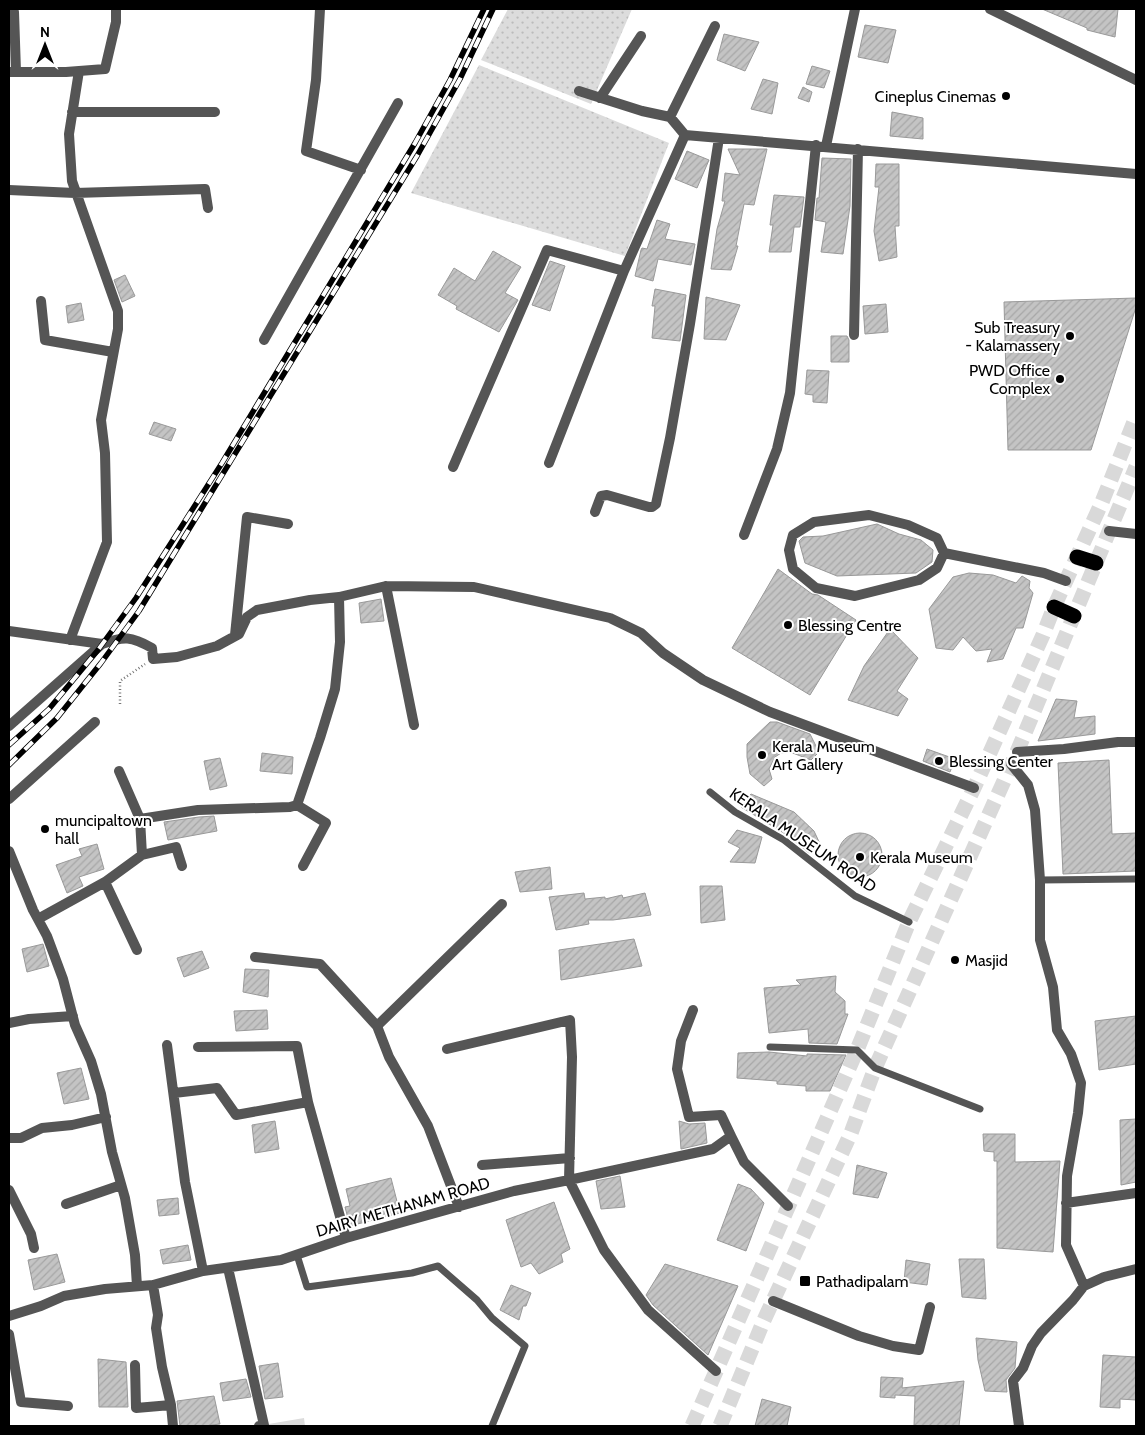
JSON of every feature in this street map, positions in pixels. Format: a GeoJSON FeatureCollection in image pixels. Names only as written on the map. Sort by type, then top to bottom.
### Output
{"type":"FeatureCollection","features":[{"type":"Feature","properties":{"kind":"highway"},"geometry":{"type":"LineString","coordinates":[[1077,557],[1096,563]]}},
{"type":"Feature","properties":{"kind":"highway"},"geometry":{"type":"LineString","coordinates":[[1054,607],[1074,616]]}},
{"type":"Feature","properties":{"kind":"street"},"geometry":{"type":"LineString","coordinates":[[14,12],[12,72],[104,69],[116,22],[116,9]]}},
{"type":"Feature","properties":{"kind":"street"},"geometry":{"type":"LineString","coordinates":[[320,9],[316,80],[306,151],[360,170]]}},
{"type":"Feature","properties":{"kind":"street"},"geometry":{"type":"LineString","coordinates":[[744,535],[777,449],[790,393],[821,146],[855,9]]}},
{"type":"Feature","properties":{"kind":"street"},"geometry":{"type":"LineString","coordinates":[[990,9],[1136,80]]}},
{"type":"Feature","properties":{"kind":"street"},"geometry":{"type":"LineString","coordinates":[[670,117],[715,26]]}},
{"type":"Feature","properties":{"kind":"street"},"geometry":{"type":"LineString","coordinates":[[600,98],[641,36]]}},
{"type":"Feature","properties":{"kind":"street"},"geometry":{"type":"LineString","coordinates":[[70,640],[107,542],[101,420],[118,329],[118,311],[72,181],[69,134],[79,70]]}},
{"type":"Feature","properties":{"kind":"street"},"geometry":{"type":"LineString","coordinates":[[579,91],[642,111],[670,117],[685,135],[1136,174]]}},
{"type":"Feature","properties":{"kind":"street"},"geometry":{"type":"LineString","coordinates":[[264,340],[398,104]]}},
{"type":"Feature","properties":{"kind":"street"},"geometry":{"type":"LineString","coordinates":[[72,112],[215,112]]}},
{"type":"Feature","properties":{"kind":"street"},"geometry":{"type":"LineString","coordinates":[[549,463],[624,271],[685,135]]}},
{"type":"Feature","properties":{"kind":"street"},"geometry":{"type":"LineString","coordinates":[[595,512],[601,496],[606,495],[649,507],[656,504],[670,438],[690,324],[719,138]]}},
{"type":"Feature","properties":{"kind":"street"},"geometry":{"type":"LineString","coordinates":[[854,335],[858,149]]}},
{"type":"Feature","properties":{"kind":"street"},"geometry":{"type":"LineString","coordinates":[[9,190],[75,193],[205,189],[208,208]]}},
{"type":"Feature","properties":{"kind":"street"},"geometry":{"type":"LineString","coordinates":[[453,467],[547,250],[624,271]]}},
{"type":"Feature","properties":{"kind":"street"},"geometry":{"type":"LineString","coordinates":[[41,302],[45,340],[113,352]]}},
{"type":"Feature","properties":{"kind":"street"},"geometry":{"type":"LineString","coordinates":[[869,515],[908,524],[937,538],[944,554],[937,568],[920,580],[855,596],[816,588],[793,569],[789,550],[793,535],[814,522],[869,515]]}},
{"type":"Feature","properties":{"kind":"street"},"geometry":{"type":"LineString","coordinates":[[235,636],[247,517],[288,524]]}},
{"type":"Feature","properties":{"kind":"street"},"geometry":{"type":"LineString","coordinates":[[1109,531],[1136,534]]}},
{"type":"Feature","properties":{"kind":"street"},"geometry":{"type":"LineString","coordinates":[[944,554],[1044,573],[1066,581]]}},
{"type":"Feature","properties":{"kind":"street"},"geometry":{"type":"LineString","coordinates":[[386,586],[414,725]]}},
{"type":"Feature","properties":{"kind":"street"},"geometry":{"type":"LineString","coordinates":[[9,726],[102,644],[120,637],[139,640],[152,648],[153,659],[177,657],[217,646],[239,634],[247,617],[257,610],[310,600],[339,597],[386,586],[474,587],[610,618],[641,633],[663,654],[703,680],[770,712],[974,788]]}},
{"type":"Feature","properties":{"kind":"street"},"geometry":{"type":"LineString","coordinates":[[296,805],[335,689],[340,642],[339,597]]}},
{"type":"Feature","properties":{"kind":"street"},"geometry":{"type":"LineString","coordinates":[[9,631],[102,644]]}},
{"type":"Feature","properties":{"kind":"street"},"geometry":{"type":"LineString","coordinates":[[9,799],[95,722]]}},
{"type":"Feature","properties":{"kind":"street"},"geometry":{"type":"LineString","coordinates":[[1017,752],[1064,749],[1118,742],[1136,742]]}},
{"type":"Feature","properties":{"kind":"street"},"geometry":{"type":"LineString","coordinates":[[1011,764],[1028,785],[1035,810],[1040,880],[1040,940],[1052,987],[1057,1030],[1071,1054],[1080,1083],[1078,1112],[1066,1176],[1066,1245],[1084,1286]]}},
{"type":"Feature","properties":{"kind":"street"},"geometry":{"type":"LineString","coordinates":[[119,771],[140,819],[142,855]]}},
{"type":"Feature","properties":{"kind":"street"},"geometry":{"type":"LineString","coordinates":[[140,819],[198,810],[290,807],[296,805],[326,823],[303,866]]}},
{"type":"Feature","properties":{"kind":"street"},"geometry":{"type":"LineString","coordinates":[[38,919],[105,882],[142,855],[176,847],[182,866]]}},
{"type":"Feature","properties":{"kind":"street"},"geometry":{"type":"LineString","coordinates":[[9,851],[20,882],[47,936],[101,1094],[135,1255],[137,1286]]}},
{"type":"Feature","properties":{"kind":"street"},"geometry":{"type":"LineString","coordinates":[[105,882],[137,950]]}},
{"type":"Feature","properties":{"kind":"street"},"geometry":{"type":"LineString","coordinates":[[377,1026],[502,904]]}},
{"type":"Feature","properties":{"kind":"street"},"geometry":{"type":"LineString","coordinates":[[255,957],[320,964],[377,1026],[389,1057],[428,1126],[459,1207]]}},
{"type":"Feature","properties":{"kind":"street"},"geometry":{"type":"LineString","coordinates":[[693,1010],[681,1041],[677,1069],[689,1116],[721,1115],[744,1162],[788,1206]]}},
{"type":"Feature","properties":{"kind":"street"},"geometry":{"type":"LineString","coordinates":[[9,1023],[29,1019],[73,1016]]}},
{"type":"Feature","properties":{"kind":"street"},"geometry":{"type":"LineString","coordinates":[[447,1049],[570,1020],[572,1057],[569,1180],[604,1250],[648,1310],[716,1372]]}},
{"type":"Feature","properties":{"kind":"street"},"geometry":{"type":"LineString","coordinates":[[168,1045],[185,1182],[203,1271]]}},
{"type":"Feature","properties":{"kind":"street"},"geometry":{"type":"LineString","coordinates":[[198,1047],[297,1046],[308,1102],[346,1238]]}},
{"type":"Feature","properties":{"kind":"street"},"geometry":{"type":"LineString","coordinates":[[174,1093],[217,1088],[236,1115],[308,1102]]}},
{"type":"Feature","properties":{"kind":"street"},"geometry":{"type":"LineString","coordinates":[[9,1138],[21,1138],[42,1128],[72,1125],[106,1117]]}},
{"type":"Feature","properties":{"kind":"street","name":"DAIRY METHANAM ROAD"},"geometry":{"type":"LineString","coordinates":[[9,1316],[41,1306],[64,1296],[104,1288],[153,1285],[203,1271],[282,1260],[346,1238],[514,1191],[713,1149],[731,1136]]}},
{"type":"Feature","properties":{"kind":"street"},"geometry":{"type":"LineString","coordinates":[[482,1165],[570,1158]]}},
{"type":"Feature","properties":{"kind":"street"},"geometry":{"type":"LineString","coordinates":[[66,1204],[121,1185]]}},
{"type":"Feature","properties":{"kind":"street"},"geometry":{"type":"LineString","coordinates":[[9,1190],[31,1234],[34,1248]]}},
{"type":"Feature","properties":{"kind":"street"},"geometry":{"type":"LineString","coordinates":[[1066,1204],[1136,1193]]}},
{"type":"Feature","properties":{"kind":"street"},"geometry":{"type":"LineString","coordinates":[[228,1268],[264,1425],[260,1426]]}},
{"type":"Feature","properties":{"kind":"street"},"geometry":{"type":"LineString","coordinates":[[1019,1426],[1013,1381],[1023,1368],[1032,1346],[1041,1333],[1084,1286],[1104,1277],[1136,1269]]}},
{"type":"Feature","properties":{"kind":"street"},"geometry":{"type":"LineString","coordinates":[[153,1285],[158,1314],[156,1328],[171,1405],[173,1426]]}},
{"type":"Feature","properties":{"kind":"street"},"geometry":{"type":"LineString","coordinates":[[774,1301],[859,1336],[893,1346],[919,1350],[930,1307]]}},
{"type":"Feature","properties":{"kind":"street"},"geometry":{"type":"LineString","coordinates":[[9,1334],[22,1402],[68,1406]]}},
{"type":"Feature","properties":{"kind":"street"},"geometry":{"type":"LineString","coordinates":[[135,1365],[136,1408],[171,1405]]}},
{"type":"Feature","properties":{"kind":"lane","name":"KERALA MUSEUM ROAD"},"geometry":{"type":"LineString","coordinates":[[710,792],[735,812],[784,840],[856,896],[909,922]]}},
{"type":"Feature","properties":{"kind":"lane"},"geometry":{"type":"LineString","coordinates":[[1040,880],[1136,878]]}},
{"type":"Feature","properties":{"kind":"lane"},"geometry":{"type":"LineString","coordinates":[[770,1047],[857,1050],[875,1068],[980,1109]]}},
{"type":"Feature","properties":{"kind":"lane"},"geometry":{"type":"LineString","coordinates":[[297,1255],[307,1287],[412,1272],[438,1266],[477,1300],[492,1318],[524,1346],[492,1426]]}},
{"type":"Feature","properties":{"kind":"path"},"geometry":{"type":"LineString","coordinates":[[120,704],[120,681],[153,659]]}},
{"type":"Feature","properties":{"kind":"shaded area"},"geometry":{"type":"Polygon","coordinates":[[[508,9],[632,9],[591,104],[481,60],[508,9]]]}},
{"type":"Feature","properties":{"kind":"shaded area"},"geometry":{"type":"Polygon","coordinates":[[[479,65],[669,143],[625,256],[411,193],[479,65]]]}},
{"type":"Feature","properties":{"kind":"shaded area"},"geometry":{"type":"Polygon","coordinates":[[[304,1418],[305,1426],[257,1426],[304,1418]]]}},
{"type":"Feature","properties":{"kind":"building"},"geometry":{"type":"Polygon","coordinates":[[[1042,9],[1118,9],[1115,37],[1087,30],[1087,28],[1042,9]]]}},
{"type":"Feature","properties":{"kind":"building"},"geometry":{"type":"Polygon","coordinates":[[[865,25],[896,30],[888,63],[858,57],[865,25]]]}},
{"type":"Feature","properties":{"kind":"building"},"geometry":{"type":"Polygon","coordinates":[[[724,34],[759,42],[745,71],[717,60],[724,34]]]}},
{"type":"Feature","properties":{"kind":"building"},"geometry":{"type":"Polygon","coordinates":[[[812,66],[830,71],[824,88],[806,84],[812,66]]]}},
{"type":"Feature","properties":{"kind":"building"},"geometry":{"type":"Polygon","coordinates":[[[763,79],[778,83],[772,114],[751,109],[763,79]]]}},
{"type":"Feature","properties":{"kind":"building"},"geometry":{"type":"Polygon","coordinates":[[[803,87],[812,92],[809,102],[798,98],[803,87]]]}},
{"type":"Feature","properties":{"kind":"building"},"geometry":{"type":"Polygon","coordinates":[[[892,112],[923,118],[923,139],[890,136],[892,112]]]}},
{"type":"Feature","properties":{"kind":"building"},"geometry":{"type":"Polygon","coordinates":[[[728,149],[767,149],[754,205],[744,204],[736,246],[738,246],[731,270],[711,269],[717,229],[725,201],[722,201],[725,173],[740,175],[728,149]]]}},
{"type":"Feature","properties":{"kind":"building"},"geometry":{"type":"Polygon","coordinates":[[[687,151],[709,160],[697,188],[675,179],[687,151]]]}},
{"type":"Feature","properties":{"kind":"building"},"geometry":{"type":"Polygon","coordinates":[[[822,158],[851,159],[850,206],[843,254],[821,252],[826,222],[815,220],[817,198],[819,198],[822,158]]]}},
{"type":"Feature","properties":{"kind":"building"},"geometry":{"type":"Polygon","coordinates":[[[876,164],[899,164],[899,226],[895,226],[897,257],[879,261],[874,231],[879,187],[875,187],[876,164]]]}},
{"type":"Feature","properties":{"kind":"building"},"geometry":{"type":"Polygon","coordinates":[[[774,195],[804,197],[800,227],[794,227],[791,252],[769,252],[773,225],[770,225],[774,195]]]}},
{"type":"Feature","properties":{"kind":"building"},"geometry":{"type":"Polygon","coordinates":[[[657,220],[670,224],[665,239],[695,244],[691,265],[658,259],[653,281],[635,276],[641,250],[642,248],[647,249],[657,220]]]}},
{"type":"Feature","properties":{"kind":"building"},"geometry":{"type":"Polygon","coordinates":[[[493,251],[521,267],[505,293],[518,300],[499,332],[456,309],[457,306],[438,295],[454,268],[475,281],[493,251]]]}},
{"type":"Feature","properties":{"kind":"building"},"geometry":{"type":"Polygon","coordinates":[[[550,261],[565,266],[550,311],[532,305],[550,261]]]}},
{"type":"Feature","properties":{"kind":"building"},"geometry":{"type":"Polygon","coordinates":[[[125,275],[135,296],[122,302],[114,280],[125,275]]]}},
{"type":"Feature","properties":{"kind":"building"},"geometry":{"type":"Polygon","coordinates":[[[655,289],[686,295],[680,341],[652,338],[655,306],[652,306],[655,289]]]}},
{"type":"Feature","properties":{"kind":"building"},"geometry":{"type":"Polygon","coordinates":[[[706,297],[740,305],[726,340],[704,339],[706,297]]]}},
{"type":"Feature","properties":{"kind":"building","name":"PWD Office Complex"},"geometry":{"type":"Polygon","coordinates":[[[1136,298],[1136,307],[1091,450],[1008,450],[1004,302],[1136,298]]]}},
{"type":"Feature","properties":{"kind":"building"},"geometry":{"type":"Polygon","coordinates":[[[81,303],[84,320],[68,323],[66,306],[81,303]]]}},
{"type":"Feature","properties":{"kind":"building"},"geometry":{"type":"Polygon","coordinates":[[[886,304],[888,332],[865,334],[863,306],[886,304]]]}},
{"type":"Feature","properties":{"kind":"building"},"geometry":{"type":"Polygon","coordinates":[[[831,336],[847,336],[849,340],[849,362],[831,362],[831,336]]]}},
{"type":"Feature","properties":{"kind":"building"},"geometry":{"type":"Polygon","coordinates":[[[807,370],[829,371],[827,403],[813,402],[813,395],[805,394],[807,370]]]}},
{"type":"Feature","properties":{"kind":"building"},"geometry":{"type":"Polygon","coordinates":[[[154,422],[176,429],[171,441],[149,434],[154,422]]]}},
{"type":"Feature","properties":{"kind":"building"},"geometry":{"type":"Polygon","coordinates":[[[877,524],[899,534],[921,540],[933,550],[932,562],[916,573],[837,576],[805,563],[799,541],[803,537],[823,536],[877,524]]]}},
{"type":"Feature","properties":{"kind":"building"},"geometry":{"type":"Polygon","coordinates":[[[778,569],[812,594],[818,595],[856,620],[810,695],[732,648],[778,569]]]}},
{"type":"Feature","properties":{"kind":"building"},"geometry":{"type":"Polygon","coordinates":[[[969,573],[993,575],[1016,583],[1022,576],[1030,581],[1029,588],[1033,593],[1023,628],[1016,628],[1003,659],[987,662],[992,649],[976,651],[963,637],[953,650],[936,648],[929,609],[953,577],[969,573]]]}},
{"type":"Feature","properties":{"kind":"building"},"geometry":{"type":"Polygon","coordinates":[[[381,599],[384,621],[361,623],[359,603],[381,599]]]}},
{"type":"Feature","properties":{"kind":"building"},"geometry":{"type":"Polygon","coordinates":[[[890,629],[918,658],[897,691],[908,699],[898,716],[848,700],[864,666],[890,629]]]}},
{"type":"Feature","properties":{"kind":"building"},"geometry":{"type":"Polygon","coordinates":[[[1056,699],[1077,701],[1074,718],[1095,716],[1095,734],[1038,741],[1056,699]]]}},
{"type":"Feature","properties":{"kind":"building","name":"Kerala Museum Art Gallery"},"geometry":{"type":"Polygon","coordinates":[[[770,722],[777,722],[810,734],[819,752],[811,760],[790,752],[781,753],[775,757],[769,769],[772,779],[764,786],[750,774],[747,744],[770,722]]]}},
{"type":"Feature","properties":{"kind":"building","name":"Blessing Center"},"geometry":{"type":"Polygon","coordinates":[[[927,749],[955,759],[950,772],[923,761],[927,749]]]}},
{"type":"Feature","properties":{"kind":"building"},"geometry":{"type":"Polygon","coordinates":[[[262,753],[293,757],[292,774],[260,771],[262,753]]]}},
{"type":"Feature","properties":{"kind":"building"},"geometry":{"type":"Polygon","coordinates":[[[220,758],[227,786],[210,790],[204,761],[220,758]]]}},
{"type":"Feature","properties":{"kind":"building"},"geometry":{"type":"Polygon","coordinates":[[[1109,760],[1112,834],[1136,833],[1136,871],[1063,874],[1058,763],[1109,760]]]}},
{"type":"Feature","properties":{"kind":"building"},"geometry":{"type":"Polygon","coordinates":[[[751,794],[794,812],[814,831],[821,846],[809,853],[787,835],[741,807],[751,794]]]}},
{"type":"Feature","properties":{"kind":"building"},"geometry":{"type":"Polygon","coordinates":[[[214,816],[217,831],[168,840],[164,822],[214,816]]]}},
{"type":"Feature","properties":{"kind":"building"},"geometry":{"type":"Polygon","coordinates":[[[737,830],[762,837],[755,863],[730,862],[740,848],[728,842],[737,830]]]}},
{"type":"Feature","properties":{"kind":"building","name":"Kerala Museum"},"geometry":{"type":"Polygon","coordinates":[[[864,833],[876,839],[881,846],[881,864],[876,871],[869,876],[856,877],[848,874],[841,867],[838,851],[841,843],[848,836],[864,833]]]}},
{"type":"Feature","properties":{"kind":"building"},"geometry":{"type":"Polygon","coordinates":[[[97,844],[104,869],[79,877],[83,886],[67,893],[56,865],[82,856],[79,849],[97,844]]]}},
{"type":"Feature","properties":{"kind":"building"},"geometry":{"type":"Polygon","coordinates":[[[550,867],[552,889],[520,892],[515,872],[550,867]]]}},
{"type":"Feature","properties":{"kind":"building"},"geometry":{"type":"Polygon","coordinates":[[[700,886],[722,886],[725,920],[701,923],[700,886]]]}},
{"type":"Feature","properties":{"kind":"building"},"geometry":{"type":"Polygon","coordinates":[[[584,893],[585,899],[605,897],[605,899],[622,895],[623,898],[645,893],[651,915],[613,920],[588,920],[589,924],[556,930],[549,897],[584,893]]]}},
{"type":"Feature","properties":{"kind":"building"},"geometry":{"type":"Polygon","coordinates":[[[634,939],[642,966],[561,980],[559,950],[634,939]]]}},
{"type":"Feature","properties":{"kind":"building"},"geometry":{"type":"Polygon","coordinates":[[[43,944],[49,966],[27,972],[22,949],[43,944]]]}},
{"type":"Feature","properties":{"kind":"building"},"geometry":{"type":"Polygon","coordinates":[[[202,951],[209,968],[184,977],[177,958],[202,951]]]}},
{"type":"Feature","properties":{"kind":"building"},"geometry":{"type":"Polygon","coordinates":[[[245,969],[269,970],[268,997],[243,992],[245,969]]]}},
{"type":"Feature","properties":{"kind":"building"},"geometry":{"type":"Polygon","coordinates":[[[836,976],[835,992],[845,1001],[845,1014],[848,1014],[837,1044],[809,1043],[808,1029],[769,1033],[764,988],[801,985],[796,980],[836,976]]]}},
{"type":"Feature","properties":{"kind":"building"},"geometry":{"type":"Polygon","coordinates":[[[267,1010],[268,1029],[236,1031],[234,1011],[267,1010]]]}},
{"type":"Feature","properties":{"kind":"building"},"geometry":{"type":"Polygon","coordinates":[[[1136,1016],[1136,1064],[1099,1070],[1095,1021],[1136,1016]]]}},
{"type":"Feature","properties":{"kind":"building"},"geometry":{"type":"Polygon","coordinates":[[[769,1052],[807,1056],[807,1054],[846,1055],[830,1091],[806,1091],[806,1086],[777,1084],[777,1081],[737,1078],[738,1053],[769,1052]]]}},
{"type":"Feature","properties":{"kind":"building"},"geometry":{"type":"Polygon","coordinates":[[[81,1068],[89,1099],[64,1104],[57,1073],[81,1068]]]}},
{"type":"Feature","properties":{"kind":"building"},"geometry":{"type":"Polygon","coordinates":[[[1136,1119],[1136,1182],[1121,1185],[1120,1120],[1136,1119]]]}},
{"type":"Feature","properties":{"kind":"building"},"geometry":{"type":"Polygon","coordinates":[[[275,1121],[279,1149],[255,1153],[252,1125],[275,1121]]]}},
{"type":"Feature","properties":{"kind":"building"},"geometry":{"type":"Polygon","coordinates":[[[679,1121],[689,1124],[705,1123],[707,1143],[681,1149],[679,1121]]]}},
{"type":"Feature","properties":{"kind":"building"},"geometry":{"type":"Polygon","coordinates":[[[983,1134],[1015,1134],[1015,1162],[1060,1161],[1053,1252],[997,1248],[997,1161],[994,1161],[994,1152],[984,1151],[983,1134]]]}},
{"type":"Feature","properties":{"kind":"building"},"geometry":{"type":"Polygon","coordinates":[[[857,1165],[887,1173],[878,1198],[853,1194],[857,1165]]]}},
{"type":"Feature","properties":{"kind":"building"},"geometry":{"type":"Polygon","coordinates":[[[620,1176],[625,1207],[601,1209],[596,1181],[620,1176]]]}},
{"type":"Feature","properties":{"kind":"building"},"geometry":{"type":"Polygon","coordinates":[[[391,1178],[400,1213],[350,1226],[345,1207],[350,1206],[346,1189],[391,1178]]]}},
{"type":"Feature","properties":{"kind":"building"},"geometry":{"type":"Polygon","coordinates":[[[738,1184],[751,1189],[764,1203],[746,1251],[717,1240],[738,1184]]]}},
{"type":"Feature","properties":{"kind":"building"},"geometry":{"type":"Polygon","coordinates":[[[178,1198],[179,1214],[159,1216],[157,1200],[178,1198]]]}},
{"type":"Feature","properties":{"kind":"building"},"geometry":{"type":"Polygon","coordinates":[[[554,1202],[570,1249],[561,1254],[563,1262],[539,1274],[531,1263],[521,1267],[506,1220],[554,1202]]]}},
{"type":"Feature","properties":{"kind":"building"},"geometry":{"type":"Polygon","coordinates":[[[188,1245],[191,1260],[163,1264],[160,1250],[188,1245]]]}},
{"type":"Feature","properties":{"kind":"building"},"geometry":{"type":"Polygon","coordinates":[[[57,1254],[65,1282],[34,1290],[28,1260],[57,1254]]]}},
{"type":"Feature","properties":{"kind":"building"},"geometry":{"type":"Polygon","coordinates":[[[959,1259],[984,1259],[986,1299],[962,1297],[959,1259]]]}},
{"type":"Feature","properties":{"kind":"building"},"geometry":{"type":"Polygon","coordinates":[[[906,1260],[930,1264],[927,1285],[904,1282],[906,1260]]]}},
{"type":"Feature","properties":{"kind":"building"},"geometry":{"type":"Polygon","coordinates":[[[665,1264],[738,1286],[708,1355],[653,1305],[646,1295],[665,1264]]]}},
{"type":"Feature","properties":{"kind":"building"},"geometry":{"type":"Polygon","coordinates":[[[511,1285],[531,1293],[526,1306],[523,1306],[519,1320],[500,1310],[511,1285]]]}},
{"type":"Feature","properties":{"kind":"building"},"geometry":{"type":"Polygon","coordinates":[[[976,1338],[1017,1342],[1015,1368],[1006,1380],[1007,1392],[985,1391],[978,1360],[976,1338]]]}},
{"type":"Feature","properties":{"kind":"building"},"geometry":{"type":"Polygon","coordinates":[[[1103,1355],[1136,1357],[1136,1400],[1120,1399],[1120,1408],[1100,1407],[1103,1355]]]}},
{"type":"Feature","properties":{"kind":"building"},"geometry":{"type":"Polygon","coordinates":[[[98,1359],[126,1362],[128,1407],[99,1407],[98,1359]]]}},
{"type":"Feature","properties":{"kind":"building"},"geometry":{"type":"Polygon","coordinates":[[[278,1363],[283,1397],[265,1399],[259,1366],[278,1363]]]}},
{"type":"Feature","properties":{"kind":"building"},"geometry":{"type":"Polygon","coordinates":[[[881,1377],[903,1378],[902,1388],[964,1381],[959,1426],[914,1426],[915,1396],[895,1395],[895,1398],[880,1397],[881,1377]]]}},
{"type":"Feature","properties":{"kind":"building"},"geometry":{"type":"Polygon","coordinates":[[[246,1379],[251,1397],[223,1401],[220,1383],[246,1379]]]}},
{"type":"Feature","properties":{"kind":"building"},"geometry":{"type":"Polygon","coordinates":[[[214,1396],[220,1424],[180,1426],[177,1401],[214,1396]]]}},
{"type":"Feature","properties":{"kind":"building"},"geometry":{"type":"Polygon","coordinates":[[[762,1399],[791,1407],[787,1426],[755,1426],[762,1399]]]}},
{"type":"Feature","properties":{"kind":"tunnel"},"geometry":{"type":"LineString","coordinates":[[692,1426],[857,1050],[909,922],[974,788],[1043,635],[1102,502],[1136,417]]}},
{"type":"Feature","properties":{"kind":"tunnel"},"geometry":{"type":"LineString","coordinates":[[720,1426],[764,1320],[851,1133],[875,1068],[1017,752],[1136,467]]}},
{"type":"Feature","properties":{"kind":"railway"},"geometry":{"type":"LineString","coordinates":[[9,745],[49,709],[98,650],[136,598],[222,463],[415,143],[450,80],[484,9]]}},
{"type":"Feature","properties":{"kind":"railway"},"geometry":{"type":"LineString","coordinates":[[9,765],[57,718],[139,611],[417,156],[460,79],[493,9]]}},
{"type":"Feature","properties":{"kind":"place","name":"Cineplus Cinemas"},"geometry":{"type":"Point","coordinates":[1006,96]}},
{"type":"Feature","properties":{"kind":"place","name":"Sub Treasury - Kalamassery"},"geometry":{"type":"Point","coordinates":[1070,336]}},
{"type":"Feature","properties":{"kind":"place","name":"PWD Office Complex"},"geometry":{"type":"Point","coordinates":[1060,379]}},
{"type":"Feature","properties":{"kind":"place","name":"Blessing Centre"},"geometry":{"type":"Point","coordinates":[788,625]}},
{"type":"Feature","properties":{"kind":"place","name":"Kerala Museum Art Gallery"},"geometry":{"type":"Point","coordinates":[762,755]}},
{"type":"Feature","properties":{"kind":"place","name":"Blessing Center"},"geometry":{"type":"Point","coordinates":[939,761]}},
{"type":"Feature","properties":{"kind":"place","name":"muncipaltown hall"},"geometry":{"type":"Point","coordinates":[45,829]}},
{"type":"Feature","properties":{"kind":"place","name":"Kerala Museum"},"geometry":{"type":"Point","coordinates":[860,857]}},
{"type":"Feature","properties":{"kind":"place","name":"Masjid"},"geometry":{"type":"Point","coordinates":[955,960]}},
{"type":"Feature","properties":{"kind":"place","name":"Pathadipalam"},"geometry":{"type":"Point","coordinates":[805,1281]}}]}
